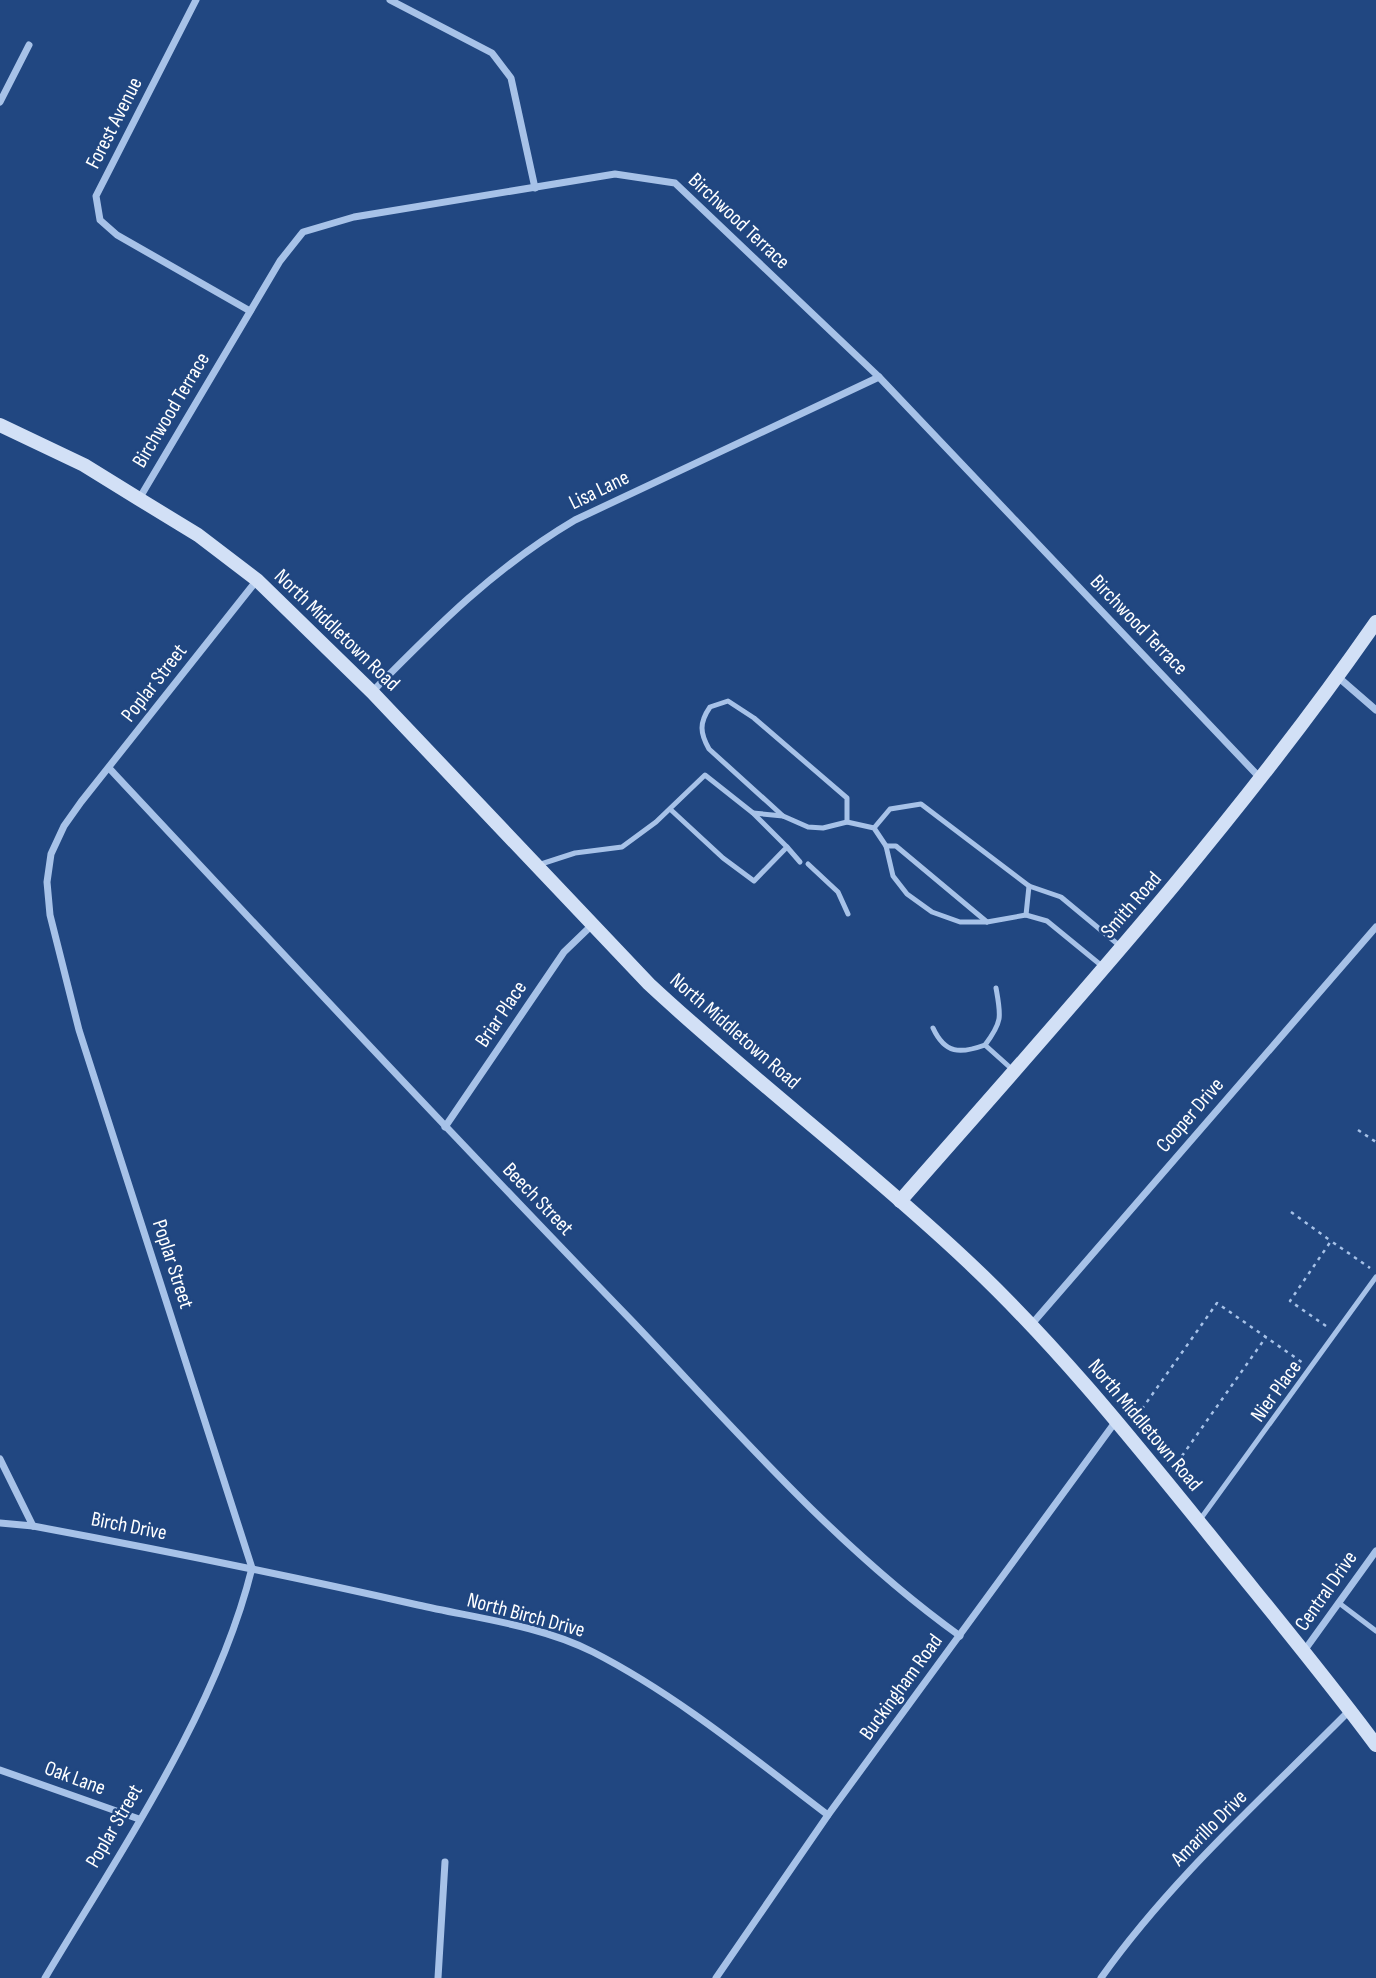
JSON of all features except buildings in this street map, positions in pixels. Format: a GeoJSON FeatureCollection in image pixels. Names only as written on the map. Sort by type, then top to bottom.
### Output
{"type":"FeatureCollection","features":[{"type":"Feature","properties":{"kind":"street","name":"Forest Avenue"},"geometry":{"type":"LineString","coordinates":[[196,0],[96,195],[100,220],[117,235],[250,311]]}},
{"type":"Feature","properties":{"kind":"street"},"geometry":{"type":"LineString","coordinates":[[390,0],[492,53],[511,78],[535,188]]}},
{"type":"Feature","properties":{"kind":"street"},"geometry":{"type":"LineString","coordinates":[[0,102],[29,45]]}},
{"type":"Feature","properties":{"kind":"street","name":"Birchwood Terrace"},"geometry":{"type":"LineString","coordinates":[[139,499],[280,261],[303,232],[354,217],[615,174],[675,183],[879,377],[1262,780]]}},
{"type":"Feature","properties":{"kind":"street","name":"Lisa Lane"},"geometry":{"type":"LineString","coordinates":[[372,692],[482,584],[528,548],[575,520],[879,377]]}},
{"type":"Feature","properties":{"kind":"street","name":"North Middletown Road"},"geometry":{"type":"LineString","coordinates":[[0,425],[84,465],[198,535],[257,580],[372,692],[592,926],[705,1036],[967,1260],[1117,1420],[1376,1745]]}},
{"type":"Feature","properties":{"kind":"street","name":"Poplar Street"},"geometry":{"type":"LineString","coordinates":[[45,1978],[183,1740],[242,1608],[252,1568],[79,1030],[50,915],[47,882],[51,854],[64,827],[257,580]]}},
{"type":"Feature","properties":{"kind":"street","name":"Smith Road"},"geometry":{"type":"LineString","coordinates":[[900,1201],[1104,968],[1262,780],[1376,622]]}},
{"type":"Feature","properties":{"kind":"street"},"geometry":{"type":"LineString","coordinates":[[1338,677],[1376,709]]}},
{"type":"Feature","properties":{"kind":"street","name":"Beech Street"},"geometry":{"type":"LineString","coordinates":[[109,768],[445,1127],[844,1542],[891,1584],[960,1636]]}},
{"type":"Feature","properties":{"kind":"street","name":"Briar Place"},"geometry":{"type":"LineString","coordinates":[[445,1127],[564,953],[592,926]]}},
{"type":"Feature","properties":{"kind":"street","name":"Cooper Drive"},"geometry":{"type":"LineString","coordinates":[[1030,1325],[1376,927]]}},
{"type":"Feature","properties":{"kind":"street","name":"Buckingham Road"},"geometry":{"type":"LineString","coordinates":[[716,1978],[828,1815],[1117,1420]]}},
{"type":"Feature","properties":{"kind":"street"},"geometry":{"type":"LineString","coordinates":[[0,1459],[33,1526]]}},
{"type":"Feature","properties":{"kind":"street","name":"Birch Drive"},"geometry":{"type":"LineString","coordinates":[[0,1523],[33,1526],[252,1568]]}},
{"type":"Feature","properties":{"kind":"street","name":"Central Drive"},"geometry":{"type":"LineString","coordinates":[[1304,1652],[1376,1550]]}},
{"type":"Feature","properties":{"kind":"street","name":"North Birch Drive"},"geometry":{"type":"LineString","coordinates":[[252,1568],[536,1632],[591,1651],[642,1681],[735,1745],[828,1815]]}},
{"type":"Feature","properties":{"kind":"street","name":"Amarillo Drive"},"geometry":{"type":"LineString","coordinates":[[1101,1978],[1127,1941],[1169,1892],[1350,1710]]}},
{"type":"Feature","properties":{"kind":"street","name":"Oak Lane"},"geometry":{"type":"LineString","coordinates":[[0,1769],[139,1819]]}},
{"type":"Feature","properties":{"kind":"street"},"geometry":{"type":"LineString","coordinates":[[438,1978],[444,1861]]}},
{"type":"Feature","properties":{"kind":"lane"},"geometry":{"type":"LineString","coordinates":[[783,816],[709,749],[701,736],[701,725],[710,707],[728,701],[754,718],[847,798],[847,822]]}},
{"type":"Feature","properties":{"kind":"lane"},"geometry":{"type":"LineString","coordinates":[[536,866],[575,853],[622,848],[705,775],[753,813],[800,862]]}},
{"type":"Feature","properties":{"kind":"lane"},"geometry":{"type":"LineString","coordinates":[[874,828],[890,809],[921,804],[1029,886],[1061,897],[1122,947]]}},
{"type":"Feature","properties":{"kind":"lane"},"geometry":{"type":"LineString","coordinates":[[670,808],[723,858],[754,881],[787,847]]}},
{"type":"Feature","properties":{"kind":"lane"},"geometry":{"type":"LineString","coordinates":[[753,813],[783,816],[808,827],[823,828],[847,822],[874,828],[887,846],[893,876],[907,894],[932,912],[960,922],[987,922],[1026,915],[1047,921],[1104,968]]}},
{"type":"Feature","properties":{"kind":"lane"},"geometry":{"type":"LineString","coordinates":[[887,846],[896,846],[987,922]]}},
{"type":"Feature","properties":{"kind":"lane"},"geometry":{"type":"LineString","coordinates":[[808,863],[838,891],[848,914]]}},
{"type":"Feature","properties":{"kind":"lane"},"geometry":{"type":"LineString","coordinates":[[1026,915],[1029,886]]}},
{"type":"Feature","properties":{"kind":"lane"},"geometry":{"type":"LineString","coordinates":[[933,1027],[939,1041],[949,1050],[965,1052],[985,1045],[998,1028],[1001,1017],[996,988]]}},
{"type":"Feature","properties":{"kind":"lane"},"geometry":{"type":"LineString","coordinates":[[985,1045],[1014,1071]]}},
{"type":"Feature","properties":{"kind":"lane","name":"Nier Place"},"geometry":{"type":"LineString","coordinates":[[1199,1522],[1376,1274]]}},
{"type":"Feature","properties":{"kind":"lane"},"geometry":{"type":"LineString","coordinates":[[1339,1603],[1376,1631]]}},
{"type":"Feature","properties":{"kind":"path"},"geometry":{"type":"LineString","coordinates":[[1358,1130],[1376,1142]]}},
{"type":"Feature","properties":{"kind":"path"},"geometry":{"type":"LineString","coordinates":[[1291,1212],[1376,1274]]}},
{"type":"Feature","properties":{"kind":"path"},"geometry":{"type":"LineString","coordinates":[[1327,1326],[1290,1301],[1331,1241]]}},
{"type":"Feature","properties":{"kind":"path"},"geometry":{"type":"LineString","coordinates":[[1137,1416],[1217,1303],[1311,1368]]}},
{"type":"Feature","properties":{"kind":"path"},"geometry":{"type":"LineString","coordinates":[[1177,1463],[1266,1337]]}}]}
